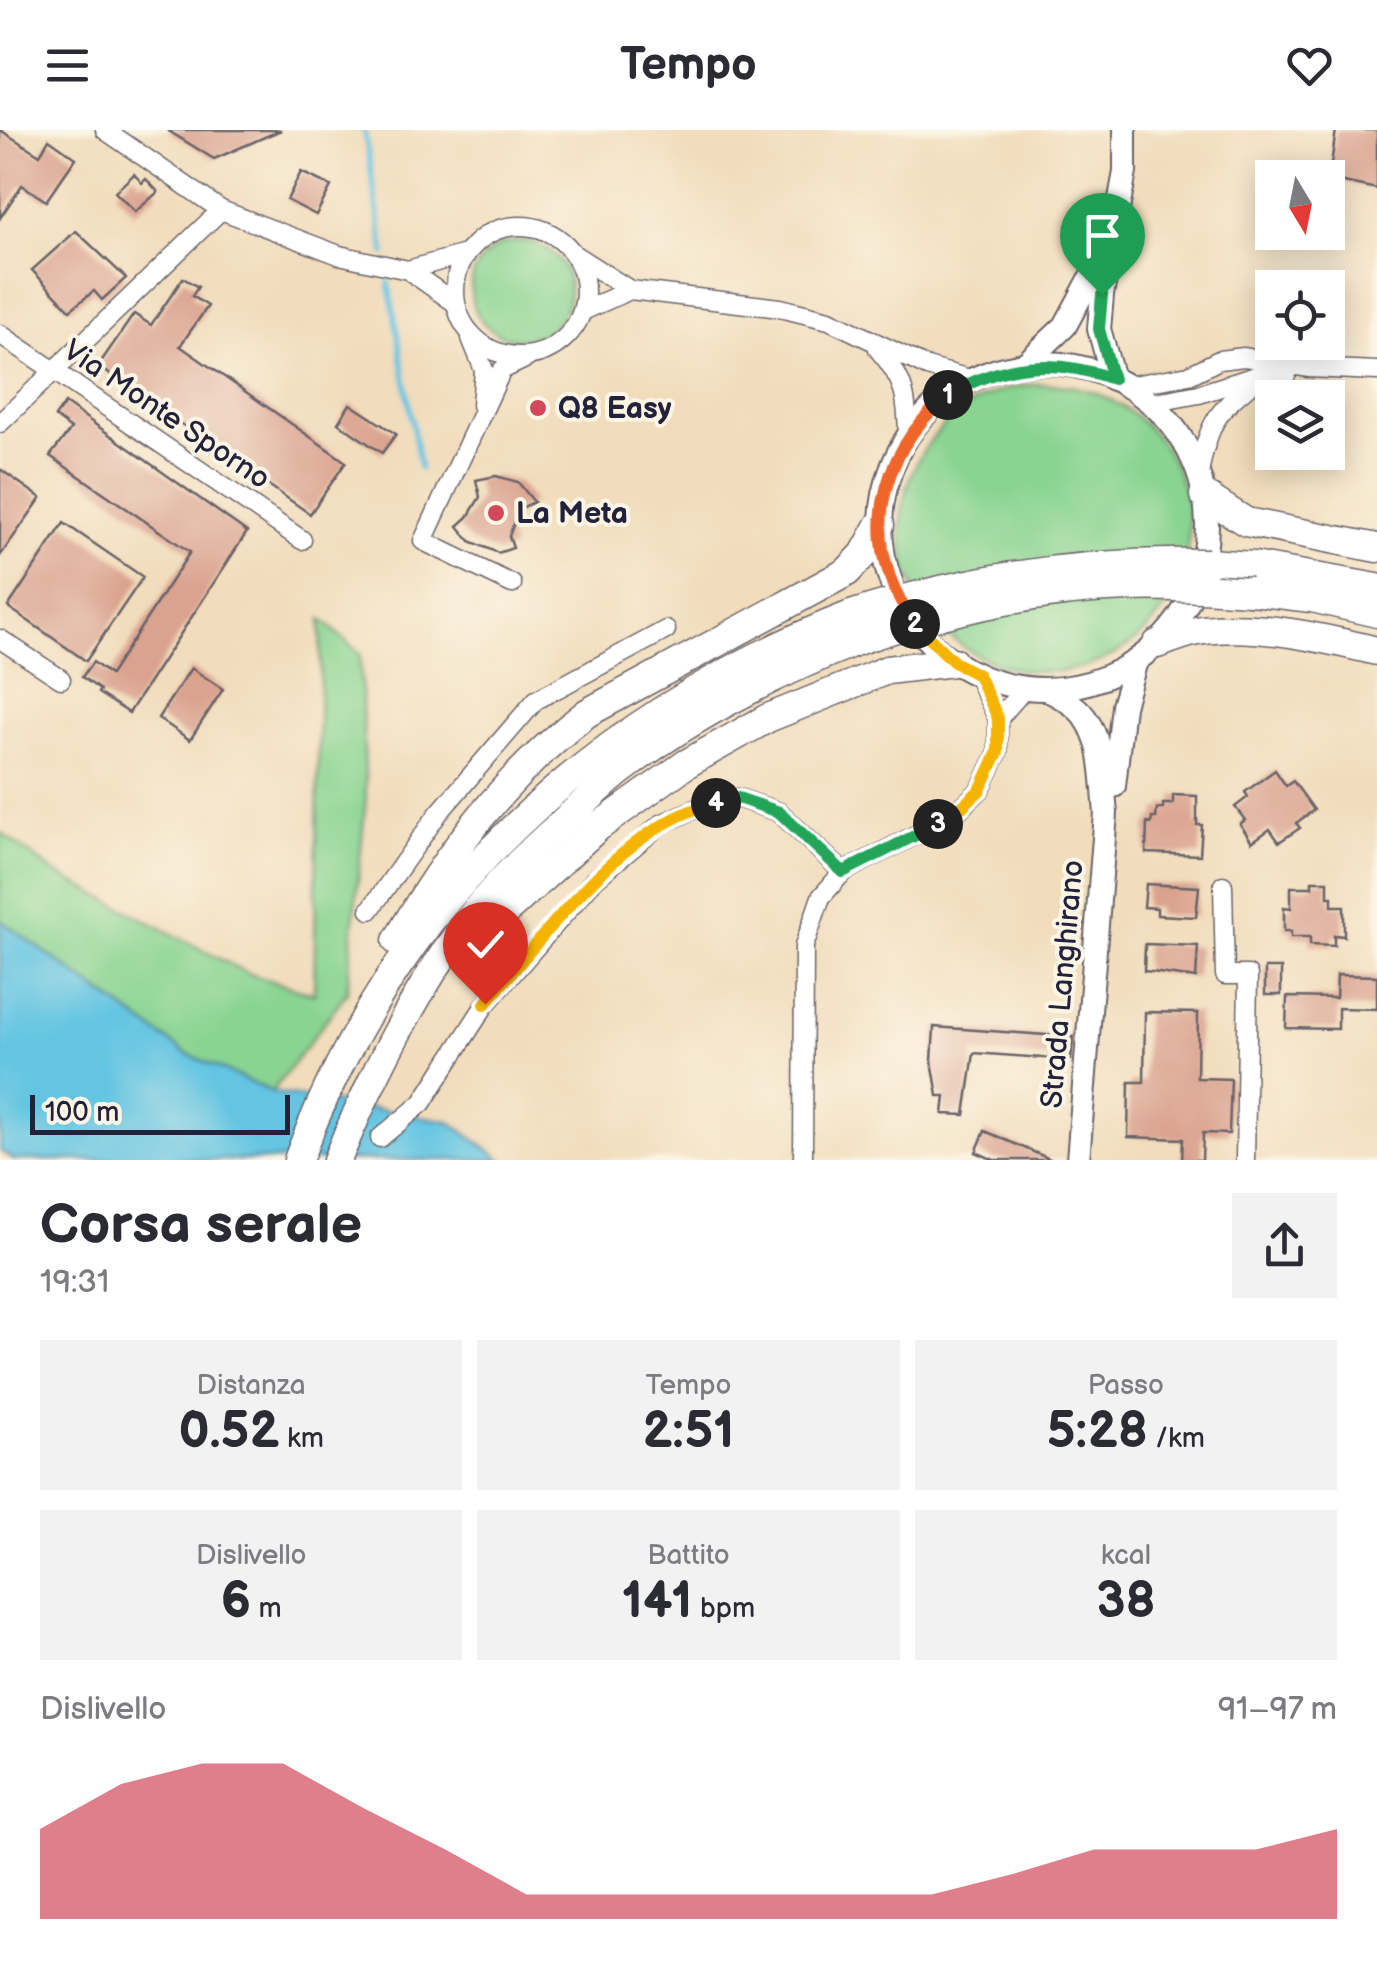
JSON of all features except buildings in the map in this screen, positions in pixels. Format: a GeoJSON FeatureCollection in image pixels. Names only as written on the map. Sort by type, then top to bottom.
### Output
{"type":"FeatureCollection","features":[{"type":"Feature","properties":{"kind":"highway"},"geometry":{"type":"LineString","coordinates":[[1202,484],[1246,522],[1377,548]]}},
{"type":"Feature","properties":{"kind":"highway"},"geometry":{"type":"LineString","coordinates":[[354,1036],[362,1002],[428,887],[503,788],[556,736],[587,712],[846,572],[864,554],[880,525]]}},
{"type":"Feature","properties":{"kind":"highway"},"geometry":{"type":"LineString","coordinates":[[338,1160],[382,1064],[468,920],[523,858],[620,771],[740,694],[911,596],[1003,575],[1100,564],[1208,563],[1312,598],[1377,614]]}},
{"type":"Feature","properties":{"kind":"highway"},"geometry":{"type":"LineString","coordinates":[[298,1160],[354,1036],[408,950],[438,911],[521,819],[571,775],[626,732],[726,671],[782,642],[1055,592],[1253,578],[1377,588]]}},
{"type":"Feature","properties":{"kind":"highway"},"geometry":{"type":"LineString","coordinates":[[1146,652],[1200,630],[1236,628],[1326,639],[1377,650]]}},
{"type":"Feature","properties":{"kind":"highway"},"geometry":{"type":"LineString","coordinates":[[382,1064],[472,939],[598,827],[686,764],[768,718],[887,670],[918,664],[966,668]]}},
{"type":"Feature","properties":{"kind":"main road","name":"Strada Langhirano"},"geometry":{"type":"LineString","coordinates":[[1120,382],[1099,329],[1125,172],[1125,130]]}},
{"type":"Feature","properties":{"kind":"main road","name":"Strada Langhirano"},"geometry":{"type":"LineString","coordinates":[[1026,364],[1065,326],[1117,227]]}},
{"type":"Feature","properties":{"kind":"main road","name":"Strada Langhirano"},"geometry":{"type":"LineString","coordinates":[[1078,1160],[1106,814],[1102,762],[1088,723],[1076,707],[1035,688],[966,668],[923,636],[900,603],[885,566],[880,525],[893,463],[908,436],[937,404],[973,380],[1026,364],[1085,368],[1120,382],[1151,403],[1180,435],[1202,484],[1208,522],[1200,576],[1189,601],[1146,652],[1124,706],[1114,788],[1106,814]]}},
{"type":"Feature","properties":{"kind":"main road","name":"Strada Langhirano"},"geometry":{"type":"LineString","coordinates":[[1035,688],[1093,682],[1146,652]]}},
{"type":"Feature","properties":{"kind":"street"},"geometry":{"type":"LineString","coordinates":[[105,130],[221,210],[339,256],[408,270],[455,303]]}},
{"type":"Feature","properties":{"kind":"street"},"geometry":{"type":"LineString","coordinates":[[0,423],[221,210]]}},
{"type":"Feature","properties":{"kind":"street"},"geometry":{"type":"LineString","coordinates":[[480,415],[484,370],[455,303],[454,286],[466,254],[480,239],[499,228],[521,226],[551,234],[575,255],[630,290],[780,308],[829,320],[927,367],[973,380]]}},
{"type":"Feature","properties":{"kind":"street"},"geometry":{"type":"LineString","coordinates":[[408,270],[466,254]]}},
{"type":"Feature","properties":{"kind":"street"},"geometry":{"type":"LineString","coordinates":[[512,584],[423,540],[502,370],[564,340],[583,311],[586,292],[575,255]]}},
{"type":"Feature","properties":{"kind":"street"},"geometry":{"type":"LineString","coordinates":[[583,311],[630,290]]}},
{"type":"Feature","properties":{"kind":"street"},"geometry":{"type":"LineString","coordinates":[[468,331],[497,353],[534,356]]}},
{"type":"Feature","properties":{"kind":"street","name":"Via Monte Sporno"},"geometry":{"type":"LineString","coordinates":[[0,334],[302,540]]}},
{"type":"Feature","properties":{"kind":"street"},"geometry":{"type":"LineString","coordinates":[[871,342],[895,369],[907,395],[908,436]]}},
{"type":"Feature","properties":{"kind":"street"},"geometry":{"type":"LineString","coordinates":[[1120,382],[1189,375],[1220,360],[1244,356],[1308,368],[1377,371]]}},
{"type":"Feature","properties":{"kind":"street"},"geometry":{"type":"LineString","coordinates":[[1151,403],[1200,394],[1265,373],[1377,381]]}},
{"type":"Feature","properties":{"kind":"street"},"geometry":{"type":"LineString","coordinates":[[1202,484],[1204,442],[1216,416],[1265,373]]}},
{"type":"Feature","properties":{"kind":"street"},"geometry":{"type":"LineString","coordinates":[[370,910],[438,814],[536,700],[666,630]]}},
{"type":"Feature","properties":{"kind":"street"},"geometry":{"type":"LineString","coordinates":[[0,639],[61,678]]}},
{"type":"Feature","properties":{"kind":"street"},"geometry":{"type":"LineString","coordinates":[[802,1160],[804,946],[821,897],[843,872],[951,817],[980,790],[998,752],[998,718],[966,668]]}},
{"type":"Feature","properties":{"kind":"street"},"geometry":{"type":"LineString","coordinates":[[998,718],[1035,688]]}},
{"type":"Feature","properties":{"kind":"street"},"geometry":{"type":"LineString","coordinates":[[380,1138],[422,1103],[485,1004],[594,880],[661,824],[702,806],[738,798],[779,812],[843,872]]}},
{"type":"Feature","properties":{"kind":"street"},"geometry":{"type":"LineString","coordinates":[[1223,884],[1225,975],[1248,975],[1245,1160]]}},
{"type":"Feature","properties":{"kind":"green space"},"geometry":{"type":"Polygon","coordinates":[[[520,241],[539,245],[555,255],[565,271],[569,290],[565,309],[555,325],[539,335],[520,339],[501,335],[485,325],[475,309],[471,290],[475,271],[485,255],[501,245],[520,241]]]}},
{"type":"Feature","properties":{"kind":"green space"},"geometry":{"type":"Polygon","coordinates":[[[1045,384],[1100,395],[1147,426],[1178,473],[1189,528],[1178,583],[1147,630],[1100,661],[1045,672],[990,661],[943,630],[912,583],[901,528],[912,473],[943,426],[990,395],[1045,384]]]}},
{"type":"Feature","properties":{"kind":"green space"},"geometry":{"type":"Polygon","coordinates":[[[321,619],[360,654],[366,798],[347,992],[272,1092],[187,1054],[0,920],[0,832],[54,872],[247,973],[314,994],[321,619]]]}},
{"type":"Feature","properties":{"kind":"water"},"geometry":{"type":"Polygon","coordinates":[[[0,920],[187,1054],[272,1092],[449,1121],[503,1160],[13,1160],[0,1151],[0,920]]]}},
{"type":"Feature","properties":{"kind":"waterway"},"geometry":{"type":"LineString","coordinates":[[364,130],[385,254]]}},
{"type":"Feature","properties":{"kind":"waterway"},"geometry":{"type":"LineString","coordinates":[[389,282],[420,469]]}},
{"type":"Feature","properties":{"kind":"place","name":"Q8 Easy"},"geometry":{"type":"Point","coordinates":[538,408]}},
{"type":"Feature","properties":{"kind":"place","name":"La Meta"},"geometry":{"type":"Point","coordinates":[496,513]}},
{"type":"Feature","properties":{"kind":"route"},"geometry":{"type":"LineString","coordinates":[[485,1004],[594,880],[661,824],[702,806],[738,798],[779,812],[843,872],[951,817],[980,790],[998,752],[998,718],[978,675],[954,662],[923,636],[900,603],[885,566],[880,525],[884,494],[893,463],[908,436],[948,394],[973,380],[1026,364],[1085,368],[1113,379],[1099,329],[1102,295]]}}]}
